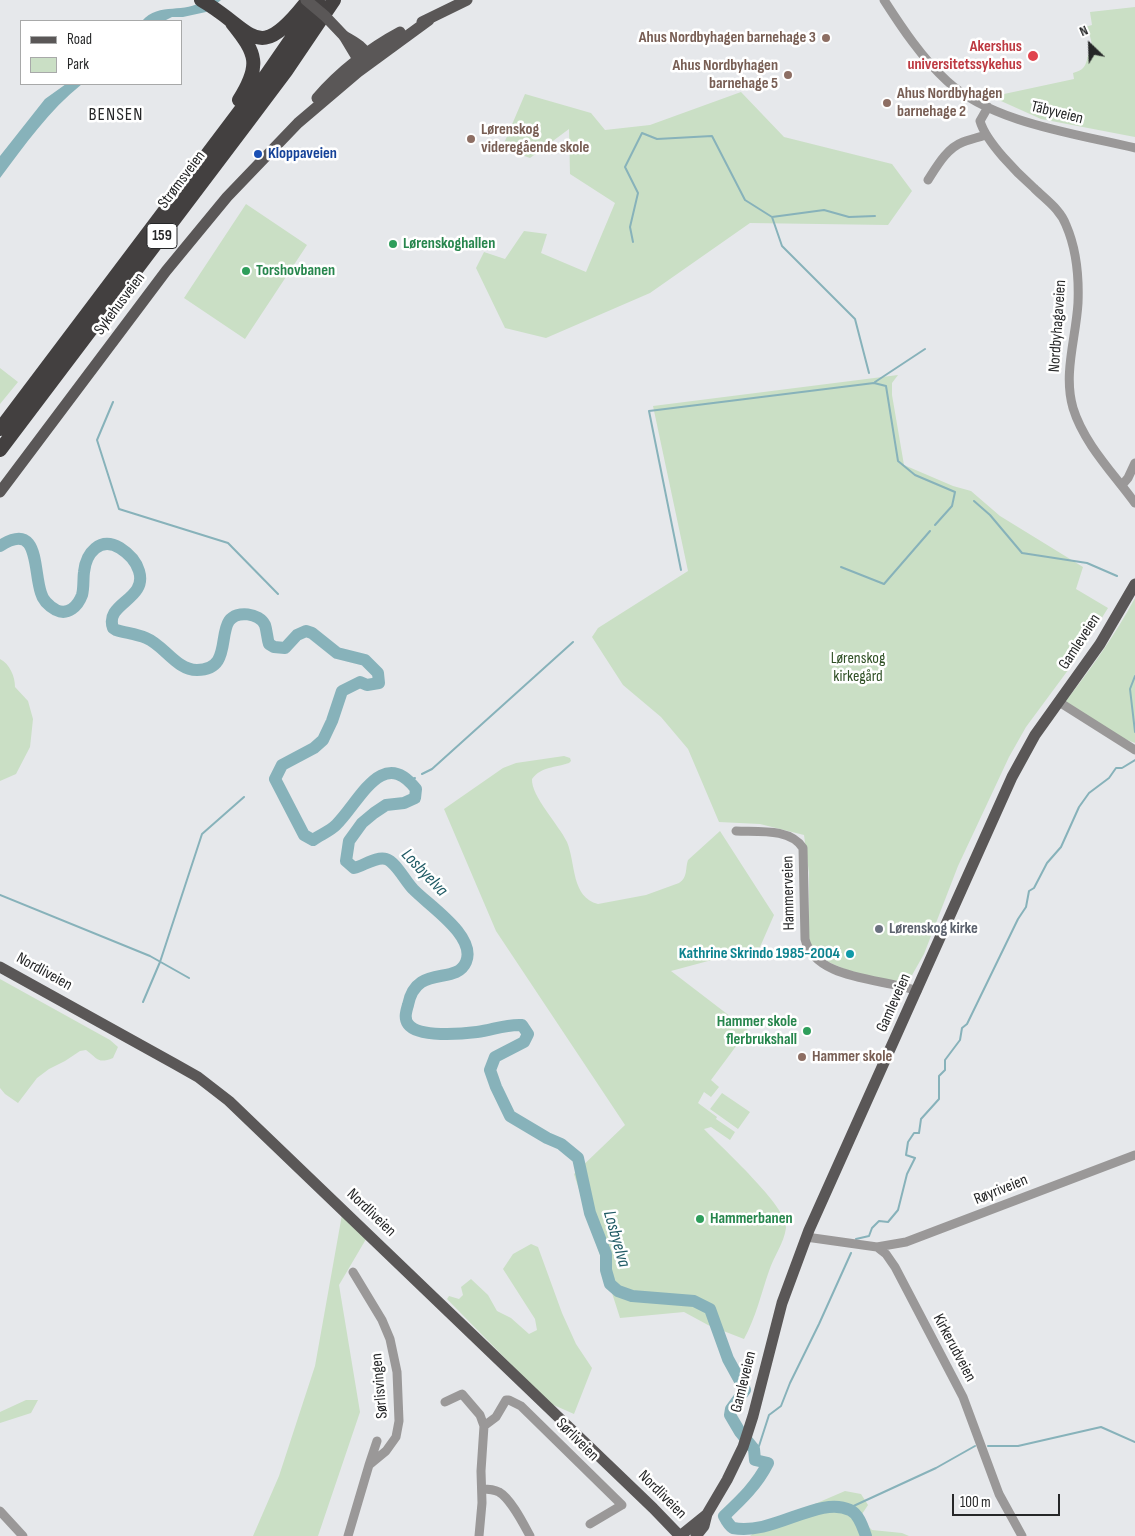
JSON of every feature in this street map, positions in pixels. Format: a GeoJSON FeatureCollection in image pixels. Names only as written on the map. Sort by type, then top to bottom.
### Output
{"type":"FeatureCollection","features":[{"type":"Feature","properties":{"kind":"highway"},"geometry":{"type":"LineString","coordinates":[[201,0],[250,36],[260,38],[270,37],[289,23],[307,0]]}},
{"type":"Feature","properties":{"kind":"highway","name":"Strømsveien"},"geometry":{"type":"LineString","coordinates":[[0,429],[264,80],[318,0]]}},
{"type":"Feature","properties":{"kind":"highway","name":"Strømsveien"},"geometry":{"type":"LineString","coordinates":[[0,450],[286,71],[334,0]]}},
{"type":"Feature","properties":{"kind":"highway"},"geometry":{"type":"LineString","coordinates":[[88,313],[229,117],[250,80],[254,64],[253,52],[232,23]]}},
{"type":"Feature","properties":{"kind":"main road"},"geometry":{"type":"LineString","coordinates":[[307,0],[344,36],[350,48],[365,59]]}},
{"type":"Feature","properties":{"kind":"main road","name":"Sykehusveien"},"geometry":{"type":"LineString","coordinates":[[0,492],[182,251],[232,192],[298,123],[324,90],[365,59],[429,20],[467,0]]}},
{"type":"Feature","properties":{"kind":"main road","name":"Gamleveien"},"geometry":{"type":"LineString","coordinates":[[696,1536],[704,1526],[708,1514],[739,1456],[749,1429],[784,1297],[806,1237],[1012,777],[1035,735],[1100,644],[1135,584]]}},
{"type":"Feature","properties":{"kind":"main road","name":"Nordliveien"},"geometry":{"type":"LineString","coordinates":[[0,967],[198,1077],[229,1101],[680,1536]]}},
{"type":"Feature","properties":{"kind":"main road","name":"Gamleveien"},"geometry":{"type":"LineString","coordinates":[[680,1536],[708,1514]]}},
{"type":"Feature","properties":{"kind":"street","name":"Täbyveien"},"geometry":{"type":"LineString","coordinates":[[884,0],[907,35],[946,80],[975,100],[1014,118],[1135,148]]}},
{"type":"Feature","properties":{"kind":"street"},"geometry":{"type":"LineString","coordinates":[[928,180],[938,164],[951,150],[961,143],[986,135],[980,121],[988,107]]}},
{"type":"Feature","properties":{"kind":"street","name":"Nordbyhagaveien"},"geometry":{"type":"LineString","coordinates":[[986,135],[1020,176],[1060,212],[1066,226],[1073,248],[1078,303],[1070,369],[1070,392],[1073,409],[1083,431],[1135,503]]}},
{"type":"Feature","properties":{"kind":"street"},"geometry":{"type":"LineString","coordinates":[[1122,485],[1128,478],[1135,463]]}},
{"type":"Feature","properties":{"kind":"street"},"geometry":{"type":"LineString","coordinates":[[1059,702],[1135,750]]}},
{"type":"Feature","properties":{"kind":"street","name":"Hammerveien"},"geometry":{"type":"LineString","coordinates":[[736,830],[782,834],[798,840],[803,848],[805,939],[810,953],[815,958],[833,970],[917,991]]}},
{"type":"Feature","properties":{"kind":"street","name":"Røyriveien"},"geometry":{"type":"LineString","coordinates":[[877,1247],[906,1242],[1135,1155]]}},
{"type":"Feature","properties":{"kind":"street"},"geometry":{"type":"LineString","coordinates":[[806,1237],[877,1247]]}},
{"type":"Feature","properties":{"kind":"street","name":"Kirkerudveien"},"geometry":{"type":"LineString","coordinates":[[877,1247],[886,1254],[895,1266],[963,1397],[999,1494],[1022,1536]]}},
{"type":"Feature","properties":{"kind":"street","name":"Sørlisvingen"},"geometry":{"type":"LineString","coordinates":[[353,1272],[385,1326],[390,1338],[397,1372],[399,1421],[396,1437],[386,1451],[369,1466]]}},
{"type":"Feature","properties":{"kind":"street"},"geometry":{"type":"LineString","coordinates":[[445,1402],[462,1394],[480,1415],[484,1426],[479,1536]]}},
{"type":"Feature","properties":{"kind":"street","name":"Sørliveien"},"geometry":{"type":"LineString","coordinates":[[484,1426],[496,1417],[506,1400],[515,1403],[528,1412],[622,1505],[590,1524]]}},
{"type":"Feature","properties":{"kind":"street","name":"Sørlisvingen"},"geometry":{"type":"LineString","coordinates":[[348,1536],[377,1441]]}},
{"type":"Feature","properties":{"kind":"street"},"geometry":{"type":"LineString","coordinates":[[482,1490],[499,1492],[506,1499],[530,1536]]}},
{"type":"Feature","properties":{"kind":"street"},"geometry":{"type":"LineString","coordinates":[[0,1511],[23,1536]]}},
{"type":"Feature","properties":{"kind":"green space"},"geometry":{"type":"Polygon","coordinates":[[[1135,7],[1135,137],[1041,119],[981,92],[1002,88],[1004,94],[1074,79],[1073,73],[1082,69],[1088,55],[1094,53],[1089,32],[1086,31],[1085,27],[1092,25],[1090,12],[1135,7]]]}},
{"type":"Feature","properties":{"kind":"green space"},"geometry":{"type":"Polygon","coordinates":[[[741,92],[784,137],[892,164],[912,191],[888,225],[750,223],[650,293],[546,338],[505,328],[476,268],[484,252],[505,259],[524,231],[547,234],[541,253],[586,272],[615,203],[570,174],[569,129],[530,158],[502,148],[525,94],[591,113],[605,130],[650,125],[741,92]]]}},
{"type":"Feature","properties":{"kind":"green space","name":"Torshovbanen"},"geometry":{"type":"Polygon","coordinates":[[[246,204],[307,245],[245,339],[184,298],[246,204]]]}},
{"type":"Feature","properties":{"kind":"green space"},"geometry":{"type":"Polygon","coordinates":[[[0,368],[18,382],[0,404],[0,368]]]}},
{"type":"Feature","properties":{"kind":"green space","name":"Lørenskog kirkegård"},"geometry":{"type":"Polygon","coordinates":[[[898,375],[892,383],[892,395],[904,465],[953,486],[971,491],[1000,516],[1083,567],[1076,589],[1108,608],[1077,658],[1026,727],[1009,757],[958,866],[924,954],[907,984],[850,971],[823,958],[814,949],[809,938],[809,873],[804,835],[760,824],[719,822],[688,749],[661,717],[623,685],[592,637],[598,628],[688,571],[653,406],[898,375]]]}},
{"type":"Feature","properties":{"kind":"green space"},"geometry":{"type":"Polygon","coordinates":[[[1135,598],[1135,743],[1114,735],[1065,702],[1102,652],[1135,598]]]}},
{"type":"Feature","properties":{"kind":"green space"},"geometry":{"type":"Polygon","coordinates":[[[0,659],[7,664],[11,671],[15,687],[28,701],[33,719],[30,747],[16,774],[0,781],[0,659]]]}},
{"type":"Feature","properties":{"kind":"green space"},"geometry":{"type":"Polygon","coordinates":[[[564,756],[570,758],[571,761],[540,772],[532,779],[533,786],[536,794],[567,842],[579,887],[589,900],[598,904],[646,895],[679,883],[685,875],[688,860],[720,831],[774,915],[760,947],[671,971],[748,1030],[711,1080],[719,1087],[711,1097],[704,1092],[698,1103],[735,1132],[730,1140],[711,1127],[704,1129],[766,1192],[777,1206],[784,1219],[786,1228],[744,1339],[708,1325],[684,1312],[620,1318],[574,1174],[625,1125],[496,931],[444,809],[503,768],[516,763],[564,756]]]}},
{"type":"Feature","properties":{"kind":"green space"},"geometry":{"type":"Polygon","coordinates":[[[0,979],[110,1040],[118,1047],[113,1058],[104,1061],[96,1058],[86,1050],[80,1051],[37,1078],[18,1103],[5,1094],[0,1088],[0,979]]]}},
{"type":"Feature","properties":{"kind":"green space"},"geometry":{"type":"Polygon","coordinates":[[[722,1093],[750,1112],[738,1129],[710,1109],[722,1093]]]}},
{"type":"Feature","properties":{"kind":"green space"},"geometry":{"type":"Polygon","coordinates":[[[343,1209],[369,1234],[339,1285],[360,1412],[318,1536],[253,1536],[279,1476],[315,1366],[343,1209]]]}},
{"type":"Feature","properties":{"kind":"green space"},"geometry":{"type":"Polygon","coordinates":[[[531,1244],[538,1247],[562,1313],[576,1344],[592,1368],[574,1414],[549,1403],[447,1299],[449,1296],[459,1299],[463,1295],[461,1287],[471,1279],[488,1295],[497,1311],[511,1318],[529,1334],[537,1330],[535,1319],[503,1269],[513,1254],[531,1244]]]}},
{"type":"Feature","properties":{"kind":"green space"},"geometry":{"type":"Polygon","coordinates":[[[26,1400],[38,1400],[31,1413],[0,1423],[0,1412],[26,1400]]]}},
{"type":"Feature","properties":{"kind":"green space"},"geometry":{"type":"Polygon","coordinates":[[[845,1491],[861,1494],[868,1505],[862,1514],[866,1524],[872,1530],[902,1533],[909,1536],[750,1536],[762,1524],[782,1518],[845,1491]]]}},
{"type":"Feature","properties":{"kind":"water"},"geometry":{"type":"Polygon","coordinates":[[[203,0],[221,0],[206,12],[183,17],[172,17],[166,20],[143,20],[156,11],[189,7],[203,0]]]}},
{"type":"Feature","properties":{"kind":"water"},"geometry":{"type":"Polygon","coordinates":[[[65,85],[81,85],[48,116],[0,178],[0,156],[45,99],[65,85]]]}},
{"type":"Feature","properties":{"kind":"waterway"},"geometry":{"type":"LineString","coordinates":[[633,242],[630,227],[638,193],[625,167],[642,133],[657,139],[712,136],[745,200],[772,217],[782,246],[855,319],[869,373]]}},
{"type":"Feature","properties":{"kind":"waterway"},"geometry":{"type":"LineString","coordinates":[[772,217],[824,210],[849,217],[875,216]]}},
{"type":"Feature","properties":{"kind":"waterway"},"geometry":{"type":"LineString","coordinates":[[875,382],[925,349]]}},
{"type":"Feature","properties":{"kind":"waterway"},"geometry":{"type":"LineString","coordinates":[[681,570],[649,411],[874,383],[886,386],[898,461],[915,475],[955,492],[952,506],[935,525]]}},
{"type":"Feature","properties":{"kind":"waterway"},"geometry":{"type":"LineString","coordinates":[[113,402],[97,440],[119,509],[228,543],[278,594]]}},
{"type":"Feature","properties":{"kind":"waterway"},"geometry":{"type":"LineString","coordinates":[[974,501],[990,515],[1022,553],[1087,563],[1117,576]]}},
{"type":"Feature","properties":{"kind":"waterway"},"geometry":{"type":"LineString","coordinates":[[841,567],[884,584],[930,531]]}},
{"type":"Feature","properties":{"kind":"waterway","name":"Losbyelva"},"geometry":{"type":"LineString","coordinates":[[0,546],[13,540],[22,539],[28,543],[35,561],[43,598],[60,612],[72,609],[80,599],[83,592],[85,565],[95,548],[106,544],[120,548],[136,564],[140,581],[137,589],[115,613],[112,620],[113,628],[152,641],[176,662],[190,669],[207,669],[215,664],[222,651],[226,627],[229,621],[237,615],[248,614],[262,621],[265,625],[269,644],[274,647],[285,648],[297,635],[306,631],[312,633],[337,653],[365,660],[378,673],[379,683],[367,685],[360,682],[342,691],[332,721],[323,740],[314,748],[282,765],[275,779],[304,835],[313,840],[336,825],[362,792],[382,775],[392,773],[404,777],[416,789],[415,798],[404,803],[386,805],[362,823],[349,841],[346,861],[354,868],[382,858],[390,861],[413,889],[449,922],[464,942],[467,952],[466,962],[461,969],[454,973],[427,979],[412,992],[406,1013],[408,1024],[421,1031],[441,1034],[470,1033],[510,1025],[522,1025],[528,1034],[524,1042],[495,1057],[490,1070],[510,1116],[561,1144],[578,1158],[590,1213],[606,1254],[606,1270],[610,1284],[618,1291],[632,1296],[694,1301],[710,1309],[728,1359],[745,1390],[731,1409],[730,1415],[740,1432],[754,1449],[755,1460],[768,1463],[754,1485],[724,1516],[731,1526],[733,1528],[748,1529],[779,1522],[810,1511],[838,1507],[850,1510],[856,1515],[866,1536]]}},
{"type":"Feature","properties":{"kind":"waterway"},"geometry":{"type":"LineString","coordinates":[[422,774],[432,769],[573,642]]}},
{"type":"Feature","properties":{"kind":"waterway"},"geometry":{"type":"LineString","coordinates":[[1135,676],[1130,689],[1135,732]]}},
{"type":"Feature","properties":{"kind":"waterway"},"geometry":{"type":"LineString","coordinates":[[856,1239],[869,1236],[872,1228],[879,1221],[888,1222],[898,1210],[907,1174],[915,1158],[906,1155],[908,1142],[914,1133],[919,1133],[921,1119],[939,1099],[939,1076],[945,1070],[945,1060],[960,1040],[962,1028],[967,1024],[1018,919],[1026,907],[1029,891],[1034,888],[1047,863],[1061,847],[1079,807],[1089,793],[1109,778],[1116,768],[1122,768],[1135,760]]}},
{"type":"Feature","properties":{"kind":"waterway","name":"Losbyelva"},"geometry":{"type":"LineString","coordinates":[[410,780],[415,778]]}},
{"type":"Feature","properties":{"kind":"waterway"},"geometry":{"type":"LineString","coordinates":[[143,1002],[160,962],[202,834],[244,797]]}},
{"type":"Feature","properties":{"kind":"waterway"},"geometry":{"type":"LineString","coordinates":[[0,895],[150,956],[189,978]]}},
{"type":"Feature","properties":{"kind":"waterway"},"geometry":{"type":"LineString","coordinates":[[754,1449],[759,1446],[769,1415],[781,1406],[851,1253]]}},
{"type":"Feature","properties":{"kind":"waterway"},"geometry":{"type":"LineString","coordinates":[[988,1446],[1018,1446],[1101,1427],[1135,1442]]}},
{"type":"Feature","properties":{"kind":"waterway"},"geometry":{"type":"LineString","coordinates":[[847,1509],[936,1468],[975,1446]]}},
{"type":"Feature","properties":{"kind":"place","name":"Ahus Nordbyhagen barnehage 3"},"geometry":{"type":"Point","coordinates":[826,38]}},
{"type":"Feature","properties":{"kind":"place","name":"Akershus universitetssykehus"},"geometry":{"type":"Point","coordinates":[1033,56]}},
{"type":"Feature","properties":{"kind":"place","name":"Ahus Nordbyhagen barnehage 5"},"geometry":{"type":"Point","coordinates":[788,75]}},
{"type":"Feature","properties":{"kind":"place","name":"Ahus Nordbyhagen barnehage 2"},"geometry":{"type":"Point","coordinates":[887,103]}},
{"type":"Feature","properties":{"kind":"place","name":"Lørenskog videregående skole"},"geometry":{"type":"Point","coordinates":[471,139]}},
{"type":"Feature","properties":{"kind":"place","name":"Kloppaveien"},"geometry":{"type":"Point","coordinates":[258,154]}},
{"type":"Feature","properties":{"kind":"place","name":"Lørenskoghallen"},"geometry":{"type":"Point","coordinates":[393,244]}},
{"type":"Feature","properties":{"kind":"place","name":"Torshovbanen"},"geometry":{"type":"Point","coordinates":[246,271]}},
{"type":"Feature","properties":{"kind":"place","name":"Lørenskog kirke"},"geometry":{"type":"Point","coordinates":[879,929]}},
{"type":"Feature","properties":{"kind":"place","name":"Kathrine Skrindo 1985-2004"},"geometry":{"type":"Point","coordinates":[850,954]}},
{"type":"Feature","properties":{"kind":"place","name":"Hammer skole flerbrukshall"},"geometry":{"type":"Point","coordinates":[807,1031]}},
{"type":"Feature","properties":{"kind":"place","name":"Hammer skole"},"geometry":{"type":"Point","coordinates":[802,1057]}},
{"type":"Feature","properties":{"kind":"place","name":"Hammerbanen"},"geometry":{"type":"Point","coordinates":[700,1219]}},
{"type":"Feature","properties":{"kind":"district","name":"BENSEN"},"geometry":{"type":"Point","coordinates":[116,115]}}]}
